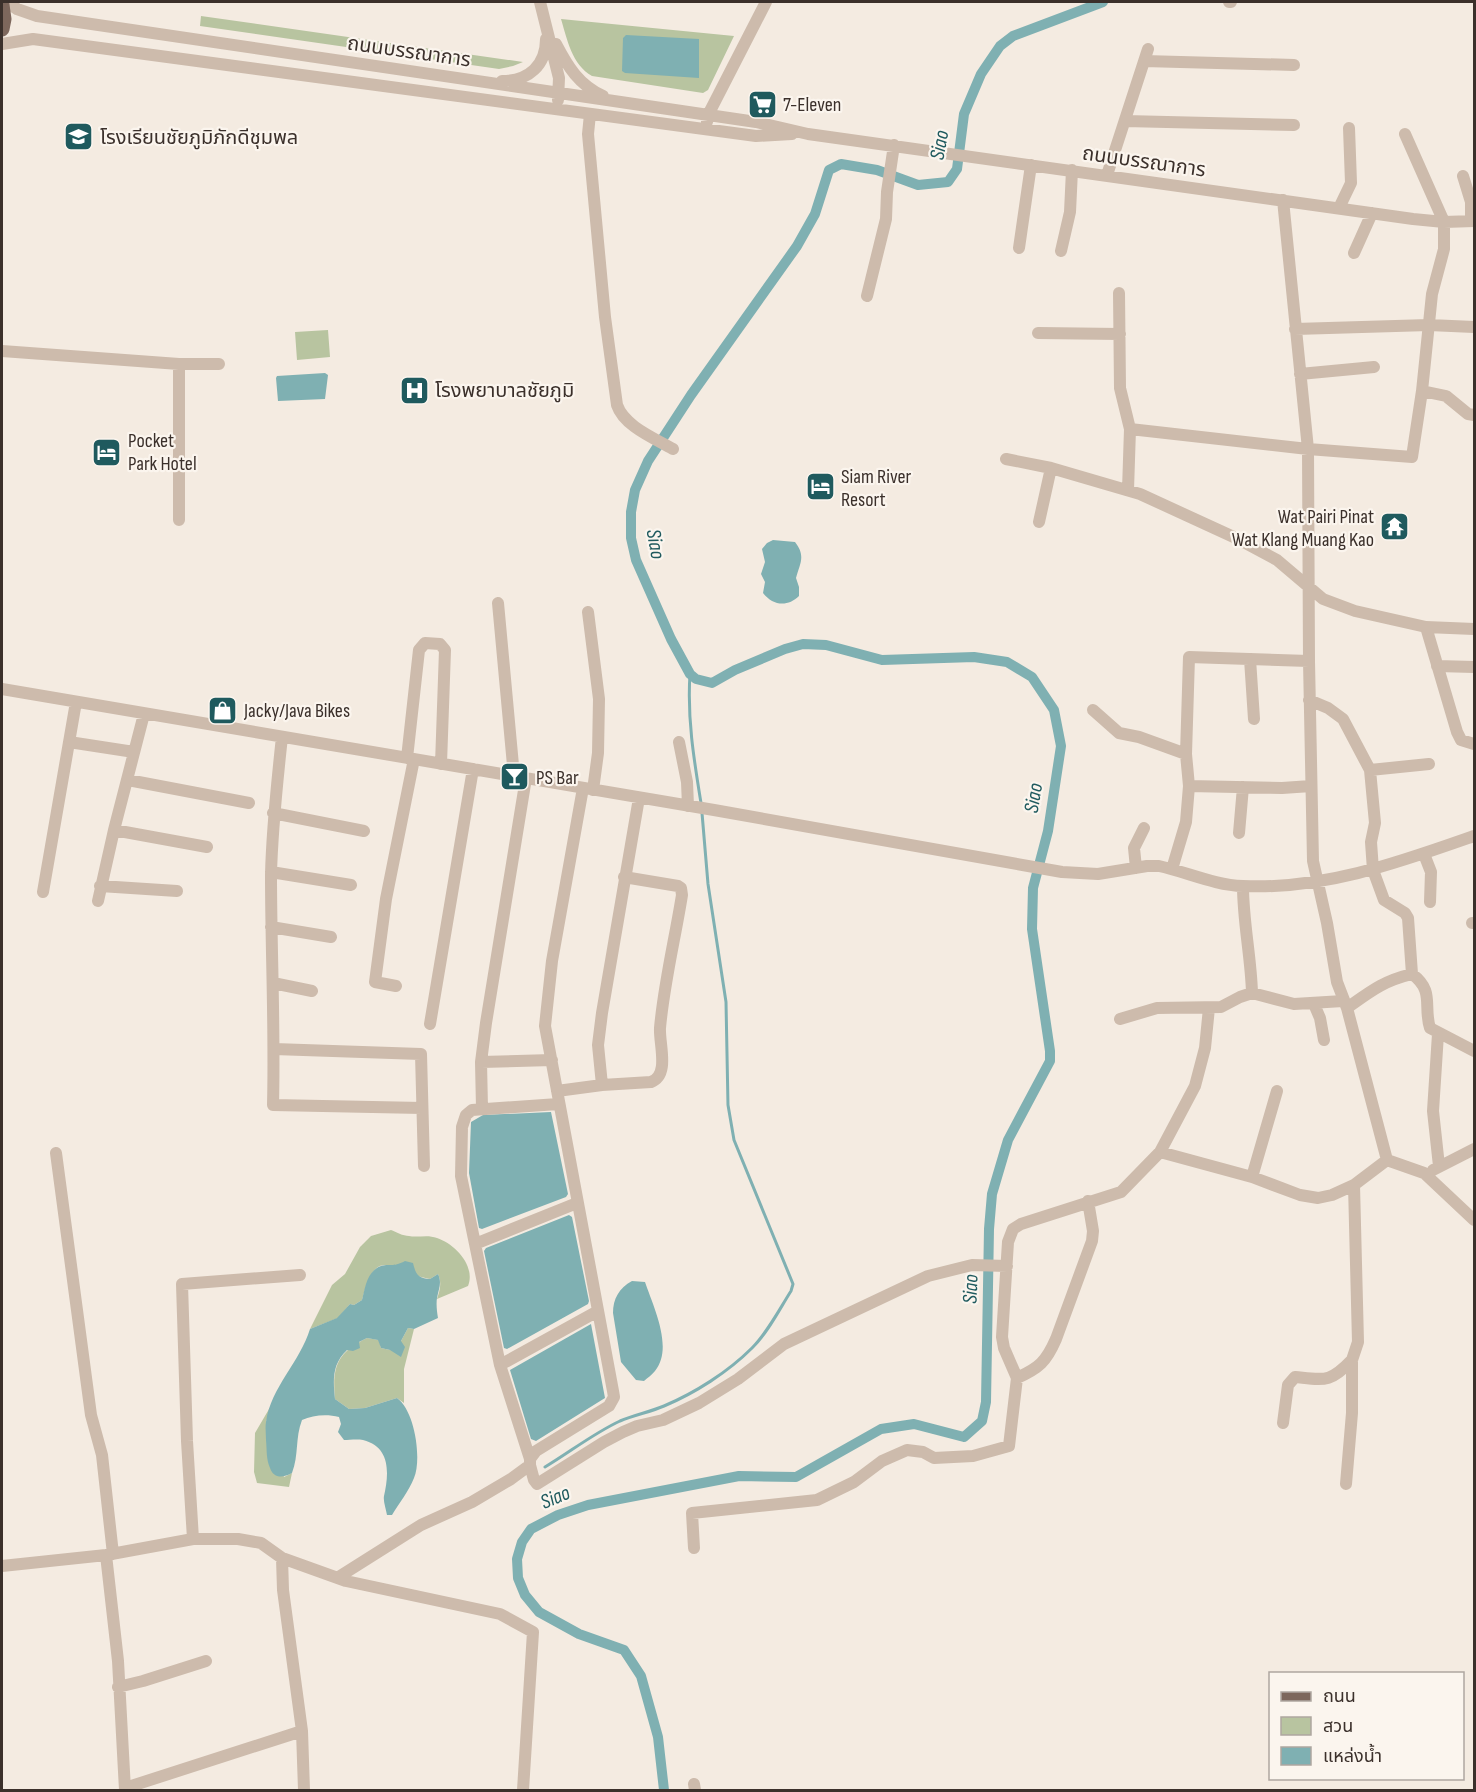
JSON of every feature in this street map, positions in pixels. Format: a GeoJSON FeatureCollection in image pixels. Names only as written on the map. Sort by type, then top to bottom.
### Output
{"type":"FeatureCollection","features":[{"type":"Feature","properties":{"kind":"main road"},"geometry":{"type":"LineString","coordinates":[[2,5],[4,20],[2,29]]}},
{"type":"Feature","properties":{"kind":"street","name":"ถนนบรรณาการ"},"geometry":{"type":"LineString","coordinates":[[7,2],[17,9],[37,16],[756,122],[808,134],[1372,213],[1444,222],[1473,221]]}},
{"type":"Feature","properties":{"kind":"street"},"geometry":{"type":"LineString","coordinates":[[540,2],[559,78],[556,110]]}},
{"type":"Feature","properties":{"kind":"street"},"geometry":{"type":"LineString","coordinates":[[706,129],[708,115],[766,2]]}},
{"type":"Feature","properties":{"kind":"street"},"geometry":{"type":"LineString","coordinates":[[483,82],[522,78],[539,66],[546,47],[546,24]]}},
{"type":"Feature","properties":{"kind":"street"},"geometry":{"type":"LineString","coordinates":[[546,24],[574,75],[592,91],[612,101]]}},
{"type":"Feature","properties":{"kind":"street"},"geometry":{"type":"LineString","coordinates":[[131,52],[134,31]]}},
{"type":"Feature","properties":{"kind":"street","name":"ถนนบรรณาการ"},"geometry":{"type":"LineString","coordinates":[[2,44],[33,39],[756,136],[808,134]]}},
{"type":"Feature","properties":{"kind":"street"},"geometry":{"type":"LineString","coordinates":[[273,71],[276,51]]}},
{"type":"Feature","properties":{"kind":"street"},"geometry":{"type":"LineString","coordinates":[[1107,175],[1146,55],[1294,65]]}},
{"type":"Feature","properties":{"kind":"street"},"geometry":{"type":"LineString","coordinates":[[449,95],[451,77]]}},
{"type":"Feature","properties":{"kind":"street"},"geometry":{"type":"LineString","coordinates":[[590,114],[588,134],[603,294],[617,405],[624,417],[648,435],[673,449]]}},
{"type":"Feature","properties":{"kind":"street"},"geometry":{"type":"LineString","coordinates":[[1125,121],[1294,125]]}},
{"type":"Feature","properties":{"kind":"street"},"geometry":{"type":"LineString","coordinates":[[1339,208],[1351,183],[1349,128]]}},
{"type":"Feature","properties":{"kind":"street"},"geometry":{"type":"LineString","coordinates":[[1130,429],[1308,449],[1412,456],[1422,391],[1432,294],[1444,249],[1444,222],[1405,134]]}},
{"type":"Feature","properties":{"kind":"street"},"geometry":{"type":"LineString","coordinates":[[867,296],[886,219],[887,192],[894,146]]}},
{"type":"Feature","properties":{"kind":"street"},"geometry":{"type":"LineString","coordinates":[[1019,248],[1031,165]]}},
{"type":"Feature","properties":{"kind":"street"},"geometry":{"type":"LineString","coordinates":[[1061,251],[1070,212],[1072,170]]}},
{"type":"Feature","properties":{"kind":"street"},"geometry":{"type":"LineString","coordinates":[[1463,176],[1471,202],[1473,221]]}},
{"type":"Feature","properties":{"kind":"street"},"geometry":{"type":"LineString","coordinates":[[1283,200],[1308,449],[1313,861],[1337,982],[1387,1160]]}},
{"type":"Feature","properties":{"kind":"street"},"geometry":{"type":"LineString","coordinates":[[1354,254],[1372,213]]}},
{"type":"Feature","properties":{"kind":"street"},"geometry":{"type":"LineString","coordinates":[[1119,293],[1120,388],[1130,429],[1128,490]]}},
{"type":"Feature","properties":{"kind":"street"},"geometry":{"type":"LineString","coordinates":[[1295,329],[1429,325],[1474,327]]}},
{"type":"Feature","properties":{"kind":"street"},"geometry":{"type":"LineString","coordinates":[[1038,333],[1120,334]]}},
{"type":"Feature","properties":{"kind":"street"},"geometry":{"type":"LineString","coordinates":[[2,351],[179,364],[219,364]]}},
{"type":"Feature","properties":{"kind":"street"},"geometry":{"type":"LineString","coordinates":[[179,364],[179,520]]}},
{"type":"Feature","properties":{"kind":"street"},"geometry":{"type":"LineString","coordinates":[[1300,374],[1374,368]]}},
{"type":"Feature","properties":{"kind":"street"},"geometry":{"type":"LineString","coordinates":[[1422,391],[1446,396],[1468,414],[1474,415]]}},
{"type":"Feature","properties":{"kind":"street"},"geometry":{"type":"LineString","coordinates":[[1006,459],[1051,468],[1128,490],[1238,539],[1277,560],[1309,590],[1323,599],[1355,611],[1426,627],[1474,629]]}},
{"type":"Feature","properties":{"kind":"street"},"geometry":{"type":"LineString","coordinates":[[1039,522],[1051,468]]}},
{"type":"Feature","properties":{"kind":"street"},"geometry":{"type":"LineString","coordinates":[[482,1108],[481,1062],[520,777],[498,603]]}},
{"type":"Feature","properties":{"kind":"street"},"geometry":{"type":"LineString","coordinates":[[531,1469],[533,1454],[609,1406],[612,1402],[613,1391],[545,1026],[552,961],[588,789],[598,753],[599,699],[588,612]]}},
{"type":"Feature","properties":{"kind":"street"},"geometry":{"type":"LineString","coordinates":[[1426,627],[1457,732],[1461,740],[1474,744]]}},
{"type":"Feature","properties":{"kind":"street"},"geometry":{"type":"LineString","coordinates":[[396,986],[375,982],[386,898],[411,759],[419,650],[425,643],[440,644],[445,651],[441,764]]}},
{"type":"Feature","properties":{"kind":"street"},"geometry":{"type":"LineString","coordinates":[[1172,869],[1186,822],[1189,786],[1186,754],[1189,657],[1309,661]]}},
{"type":"Feature","properties":{"kind":"street"},"geometry":{"type":"LineString","coordinates":[[1251,659],[1254,719]]}},
{"type":"Feature","properties":{"kind":"street"},"geometry":{"type":"LineString","coordinates":[[1437,666],[1474,667]]}},
{"type":"Feature","properties":{"kind":"street"},"geometry":{"type":"LineString","coordinates":[[2,688],[1062,872],[1098,874],[1159,866],[1213,882],[1243,886],[1317,882],[1373,870],[1474,836]]}},
{"type":"Feature","properties":{"kind":"street"},"geometry":{"type":"LineString","coordinates":[[1310,700],[1343,718],[1370,770],[1374,823],[1371,842],[1373,870],[1384,900],[1405,913],[1408,918],[1412,974],[1425,987],[1427,1019],[1430,1028],[1474,1052]]}},
{"type":"Feature","properties":{"kind":"street"},"geometry":{"type":"LineString","coordinates":[[43,892],[76,702]]}},
{"type":"Feature","properties":{"kind":"street"},"geometry":{"type":"LineString","coordinates":[[1093,710],[1119,733],[1139,737],[1186,754]]}},
{"type":"Feature","properties":{"kind":"street"},"geometry":{"type":"LineString","coordinates":[[98,901],[144,714]]}},
{"type":"Feature","properties":{"kind":"street"},"geometry":{"type":"LineString","coordinates":[[282,737],[273,813],[271,872],[273,1105],[422,1108]]}},
{"type":"Feature","properties":{"kind":"street"},"geometry":{"type":"LineString","coordinates":[[69,742],[134,752]]}},
{"type":"Feature","properties":{"kind":"street"},"geometry":{"type":"LineString","coordinates":[[679,742],[692,806]]}},
{"type":"Feature","properties":{"kind":"street"},"geometry":{"type":"LineString","coordinates":[[1370,770],[1429,764]]}},
{"type":"Feature","properties":{"kind":"street"},"geometry":{"type":"LineString","coordinates":[[430,1024],[473,769]]}},
{"type":"Feature","properties":{"kind":"street"},"geometry":{"type":"LineString","coordinates":[[128,780],[249,803]]}},
{"type":"Feature","properties":{"kind":"street"},"geometry":{"type":"LineString","coordinates":[[1189,786],[1311,786]]}},
{"type":"Feature","properties":{"kind":"street"},"geometry":{"type":"LineString","coordinates":[[1239,833],[1243,787]]}},
{"type":"Feature","properties":{"kind":"street"},"geometry":{"type":"LineString","coordinates":[[602,1085],[598,1045],[602,1013],[639,798]]}},
{"type":"Feature","properties":{"kind":"street"},"geometry":{"type":"LineString","coordinates":[[273,813],[364,831]]}},
{"type":"Feature","properties":{"kind":"street"},"geometry":{"type":"LineString","coordinates":[[1136,868],[1134,848],[1144,828]]}},
{"type":"Feature","properties":{"kind":"street"},"geometry":{"type":"LineString","coordinates":[[114,830],[207,847]]}},
{"type":"Feature","properties":{"kind":"street"},"geometry":{"type":"LineString","coordinates":[[1424,854],[1431,872],[1431,902]]}},
{"type":"Feature","properties":{"kind":"street"},"geometry":{"type":"LineString","coordinates":[[271,872],[351,885]]}},
{"type":"Feature","properties":{"kind":"street"},"geometry":{"type":"LineString","coordinates":[[624,877],[681,888],[682,895],[660,1029],[660,1076],[651,1082],[602,1085],[558,1098],[472,1110],[466,1115],[462,1127],[461,1176],[500,1365],[537,1484],[623,1432],[663,1420],[699,1403],[784,1344],[928,1276],[972,1265],[1005,1266]]}},
{"type":"Feature","properties":{"kind":"street"},"geometry":{"type":"LineString","coordinates":[[100,886],[177,891]]}},
{"type":"Feature","properties":{"kind":"street"},"geometry":{"type":"LineString","coordinates":[[1243,886],[1243,913],[1249,940],[1252,993]]}},
{"type":"Feature","properties":{"kind":"street"},"geometry":{"type":"LineString","coordinates":[[271,927],[331,937]]}},
{"type":"Feature","properties":{"kind":"street"},"geometry":{"type":"LineString","coordinates":[[1120,1019],[1157,1008],[1221,1007],[1252,993],[1294,1004],[1345,1005],[1380,985],[1412,974]]}},
{"type":"Feature","properties":{"kind":"street"},"geometry":{"type":"LineString","coordinates":[[273,983],[312,991]]}},
{"type":"Feature","properties":{"kind":"street"},"geometry":{"type":"LineString","coordinates":[[1314,1004],[1320,1018],[1324,1040]]}},
{"type":"Feature","properties":{"kind":"street"},"geometry":{"type":"LineString","coordinates":[[694,1548],[692,1513],[817,1500],[854,1482],[882,1461],[907,1450],[923,1452],[934,1458],[973,1456],[1009,1446],[1017,1378],[1004,1348],[1002,1337],[1005,1266],[1008,1242],[1013,1229],[1021,1224],[1121,1192],[1160,1152],[1195,1086],[1205,1048],[1209,1008]]}},
{"type":"Feature","properties":{"kind":"street"},"geometry":{"type":"LineString","coordinates":[[1438,1034],[1433,1111],[1439,1166]]}},
{"type":"Feature","properties":{"kind":"street"},"geometry":{"type":"LineString","coordinates":[[274,1049],[422,1054],[424,1166]]}},
{"type":"Feature","properties":{"kind":"street"},"geometry":{"type":"LineString","coordinates":[[481,1062],[552,1060]]}},
{"type":"Feature","properties":{"kind":"street"},"geometry":{"type":"LineString","coordinates":[[1252,1177],[1277,1092]]}},
{"type":"Feature","properties":{"kind":"street"},"geometry":{"type":"LineString","coordinates":[[1424,1173],[1474,1149]]}},
{"type":"Feature","properties":{"kind":"street"},"geometry":{"type":"LineString","coordinates":[[1160,1152],[1252,1177],[1308,1197],[1332,1195],[1354,1185],[1387,1160]]}},
{"type":"Feature","properties":{"kind":"street"},"geometry":{"type":"LineString","coordinates":[[56,1153],[91,1415],[102,1455],[118,1661],[125,1789],[302,1731]]}},
{"type":"Feature","properties":{"kind":"street"},"geometry":{"type":"LineString","coordinates":[[1387,1160],[1424,1173],[1474,1220]]}},
{"type":"Feature","properties":{"kind":"street"},"geometry":{"type":"LineString","coordinates":[[1346,1484],[1352,1413],[1352,1360],[1358,1342],[1354,1185]]}},
{"type":"Feature","properties":{"kind":"street"},"geometry":{"type":"LineString","coordinates":[[1017,1378],[1038,1368],[1050,1354],[1092,1241],[1093,1231],[1088,1202]]}},
{"type":"Feature","properties":{"kind":"street"},"geometry":{"type":"LineString","coordinates":[[475,1244],[577,1203]]}},
{"type":"Feature","properties":{"kind":"street"},"geometry":{"type":"LineString","coordinates":[[193,1539],[182,1284],[300,1275]]}},
{"type":"Feature","properties":{"kind":"street"},"geometry":{"type":"LineString","coordinates":[[500,1365],[598,1311]]}},
{"type":"Feature","properties":{"kind":"street"},"geometry":{"type":"LineString","coordinates":[[1283,1423],[1288,1385],[1291,1380],[1295,1377],[1323,1380],[1332,1377],[1352,1360]]}},
{"type":"Feature","properties":{"kind":"street"},"geometry":{"type":"LineString","coordinates":[[337,1578],[422,1525],[472,1502],[531,1469]]}},
{"type":"Feature","properties":{"kind":"street"},"geometry":{"type":"LineString","coordinates":[[2,1566],[110,1555],[193,1539],[238,1539],[261,1543],[282,1558],[337,1578],[500,1614],[533,1632],[523,1791]]}},
{"type":"Feature","properties":{"kind":"street"},"geometry":{"type":"LineString","coordinates":[[282,1558],[283,1590],[302,1731],[304,1791]]}},
{"type":"Feature","properties":{"kind":"street"},"geometry":{"type":"LineString","coordinates":[[118,1687],[206,1661]]}},
{"type":"Feature","properties":{"kind":"green space"},"geometry":{"type":"Polygon","coordinates":[[[201,16],[523,62],[499,69],[200,26],[201,16]]]}},
{"type":"Feature","properties":{"kind":"green space"},"geometry":{"type":"Polygon","coordinates":[[[561,19],[734,36],[708,90],[703,93],[592,76],[575,58],[561,19]]]}},
{"type":"Feature","properties":{"kind":"green space"},"geometry":{"type":"Polygon","coordinates":[[[328,330],[330,357],[297,360],[295,332],[328,330]]]}},
{"type":"Feature","properties":{"kind":"green space"},"geometry":{"type":"Polygon","coordinates":[[[391,1230],[407,1236],[433,1237],[451,1245],[462,1257],[469,1271],[468,1286],[437,1299],[440,1286],[438,1274],[430,1279],[396,1267],[380,1266],[368,1282],[362,1300],[354,1305],[350,1304],[338,1318],[310,1329],[332,1285],[345,1274],[360,1247],[371,1236],[391,1230]]]}},
{"type":"Feature","properties":{"kind":"green space"},"geometry":{"type":"Polygon","coordinates":[[[408,1328],[414,1329],[404,1369],[404,1403],[397,1398],[365,1408],[349,1409],[335,1399],[336,1369],[349,1349],[367,1338],[379,1340],[381,1348],[390,1350],[401,1341],[408,1328]]]}},
{"type":"Feature","properties":{"kind":"green space"},"geometry":{"type":"Polygon","coordinates":[[[272,1404],[266,1422],[284,1477],[292,1473],[289,1487],[257,1483],[254,1472],[255,1433],[272,1404]]]}},
{"type":"Feature","properties":{"kind":"water"},"geometry":{"type":"Polygon","coordinates":[[[626,35],[699,39],[699,78],[625,73],[622,71],[623,38],[626,35]]]}},
{"type":"Feature","properties":{"kind":"water"},"geometry":{"type":"Polygon","coordinates":[[[325,373],[328,375],[325,399],[278,401],[277,376],[325,373]]]}},
{"type":"Feature","properties":{"kind":"water"},"geometry":{"type":"Polygon","coordinates":[[[773,540],[795,542],[801,556],[796,578],[799,596],[795,600],[781,604],[771,600],[763,593],[765,582],[761,574],[765,562],[762,549],[773,540]]]}},
{"type":"Feature","properties":{"kind":"water"},"geometry":{"type":"Polygon","coordinates":[[[551,1112],[568,1194],[566,1197],[482,1229],[479,1228],[469,1173],[471,1122],[483,1115],[551,1112]]]}},
{"type":"Feature","properties":{"kind":"water"},"geometry":{"type":"Polygon","coordinates":[[[569,1215],[572,1217],[588,1304],[507,1349],[504,1348],[484,1251],[486,1248],[569,1215]]]}},
{"type":"Feature","properties":{"kind":"water"},"geometry":{"type":"Polygon","coordinates":[[[405,1261],[413,1263],[420,1277],[430,1279],[438,1274],[440,1283],[437,1300],[438,1318],[414,1329],[408,1328],[401,1341],[405,1347],[401,1357],[390,1350],[381,1348],[378,1340],[367,1338],[359,1342],[360,1348],[353,1351],[347,1350],[342,1355],[336,1367],[334,1379],[335,1399],[349,1409],[365,1408],[397,1398],[408,1413],[417,1448],[416,1470],[404,1497],[392,1515],[387,1515],[384,1498],[387,1470],[383,1455],[379,1449],[363,1440],[344,1440],[338,1432],[341,1424],[339,1417],[320,1416],[302,1420],[292,1473],[282,1477],[276,1476],[269,1465],[266,1424],[269,1409],[279,1386],[300,1353],[310,1329],[337,1318],[350,1304],[354,1305],[362,1300],[367,1280],[376,1268],[405,1261]]]}},
{"type":"Feature","properties":{"kind":"water"},"geometry":{"type":"Polygon","coordinates":[[[632,1281],[645,1282],[657,1315],[662,1339],[663,1351],[660,1362],[654,1372],[644,1381],[636,1380],[621,1362],[613,1313],[618,1294],[632,1281]]]}},
{"type":"Feature","properties":{"kind":"water"},"geometry":{"type":"Polygon","coordinates":[[[591,1324],[605,1398],[536,1441],[531,1439],[510,1370],[591,1324]]]}},
{"type":"Feature","properties":{"kind":"waterway","name":"Siao"},"geometry":{"type":"LineString","coordinates":[[664,1790],[658,1737],[641,1676],[624,1650],[579,1634],[539,1612],[525,1595],[518,1578],[517,1559],[522,1542],[531,1529],[558,1515],[588,1505],[739,1476],[796,1477],[881,1429],[914,1424],[964,1437],[982,1421],[986,1402],[989,1229],[992,1194],[1008,1140],[1050,1061],[1032,929],[1033,888],[1048,831],[1061,746],[1054,710],[1032,677],[1007,662],[974,657],[882,660],[826,645],[803,644],[735,670],[712,683],[696,679],[690,674],[671,639],[636,560],[631,538],[631,512],[635,490],[648,461],[691,395],[797,246],[815,214],[829,170],[841,164],[877,170],[918,185],[948,182],[957,169],[964,114],[981,74],[1000,46],[1013,36],[1103,2]]}},
{"type":"Feature","properties":{"kind":"waterway"},"geometry":{"type":"LineString","coordinates":[[690,674],[690,723],[701,803]]}},
{"type":"Feature","properties":{"kind":"waterway"},"geometry":{"type":"LineString","coordinates":[[545,1467],[610,1426],[676,1401],[722,1373],[743,1357],[763,1335],[791,1291],[793,1284],[734,1140],[728,1105],[726,1002],[708,884],[702,813]]}},
{"type":"Feature","properties":{"kind":"place","name":"7-Eleven"},"geometry":{"type":"Point","coordinates":[762,104]}},
{"type":"Feature","properties":{"kind":"place","name":"โรงเรียนชัยภูมิภักดีชุมพล"},"geometry":{"type":"Point","coordinates":[79,137]}},
{"type":"Feature","properties":{"kind":"place","name":"โรงพยาบาลชัยภูมิ"},"geometry":{"type":"Point","coordinates":[414,390]}},
{"type":"Feature","properties":{"kind":"place","name":"Pocket Park Hotel"},"geometry":{"type":"Point","coordinates":[107,452]}},
{"type":"Feature","properties":{"kind":"place","name":"Siam River Resort"},"geometry":{"type":"Point","coordinates":[820,487]}},
{"type":"Feature","properties":{"kind":"place","name":"Wat Pairi Pinat Wat Klang Muang Kao"},"geometry":{"type":"Point","coordinates":[1395,527]}},
{"type":"Feature","properties":{"kind":"place","name":"Jacky/Java Bikes"},"geometry":{"type":"Point","coordinates":[223,710]}},
{"type":"Feature","properties":{"kind":"place","name":"PS Bar"},"geometry":{"type":"Point","coordinates":[515,777]}}]}
